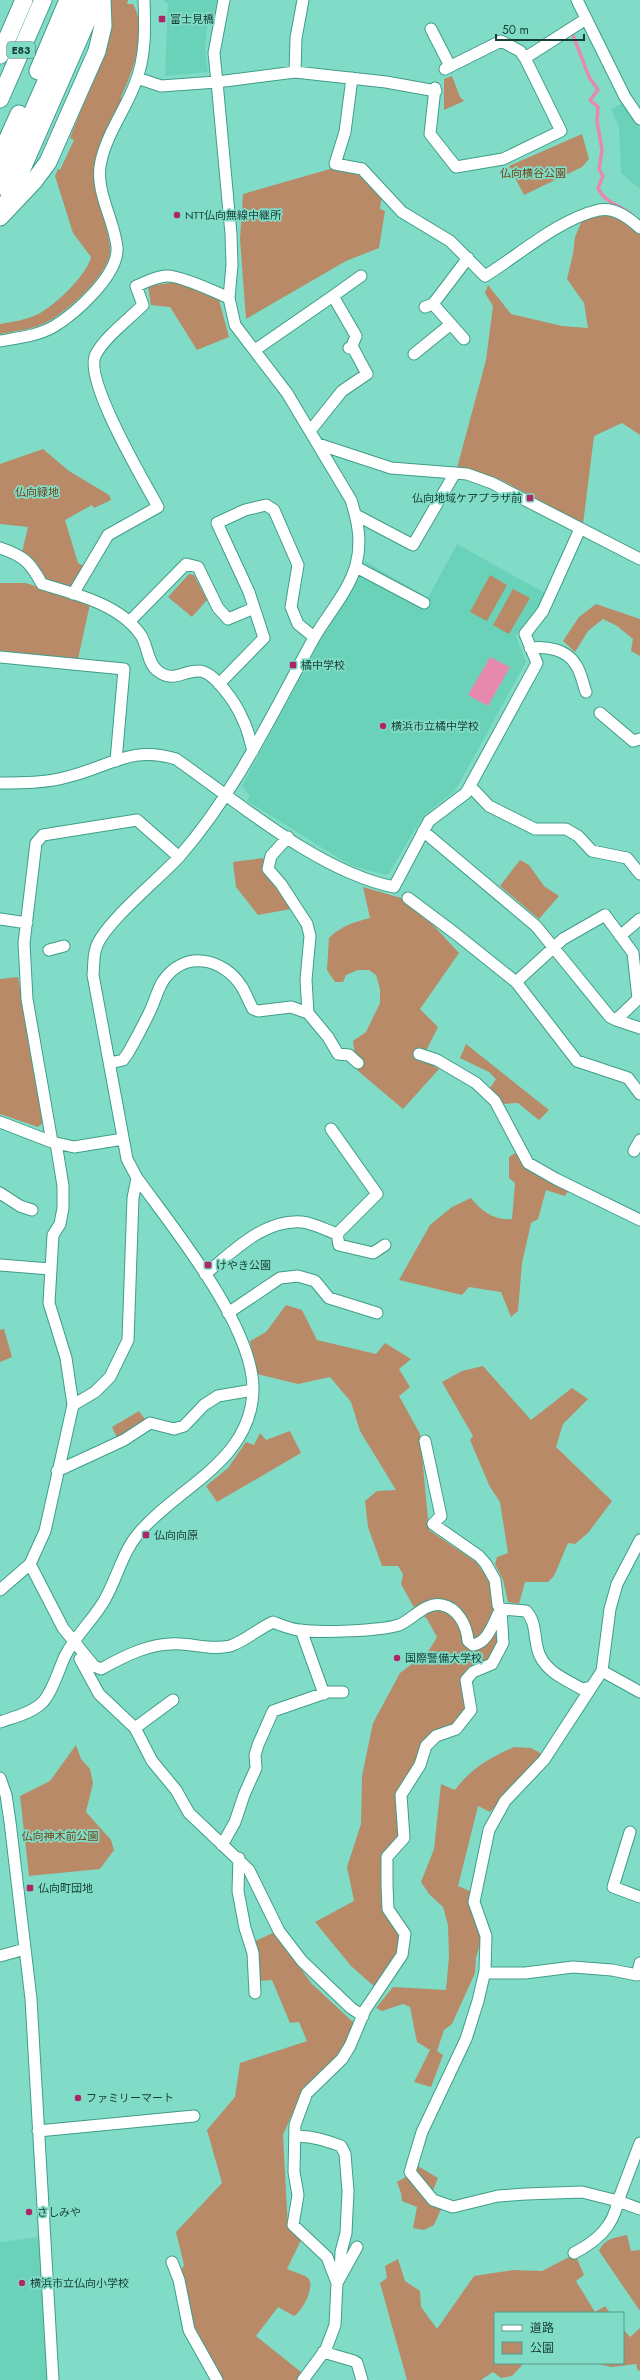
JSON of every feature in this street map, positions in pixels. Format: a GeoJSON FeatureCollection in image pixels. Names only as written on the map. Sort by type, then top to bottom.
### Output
{"type":"FeatureCollection","features":[{"type":"Feature","properties":{"kind":"highway","name":"E83"},"geometry":{"type":"LineString","coordinates":[[0,55],[24,0]]}},
{"type":"Feature","properties":{"kind":"highway","name":"E83"},"geometry":{"type":"LineString","coordinates":[[0,99],[43,0]]}},
{"type":"Feature","properties":{"kind":"highway"},"geometry":{"type":"LineString","coordinates":[[0,156],[68,0]]}},
{"type":"Feature","properties":{"kind":"highway"},"geometry":{"type":"LineString","coordinates":[[0,186],[82,0]]}},
{"type":"Feature","properties":{"kind":"highway"},"geometry":{"type":"LineString","coordinates":[[0,217],[96,0]]}},
{"type":"Feature","properties":{"kind":"highway"},"geometry":{"type":"LineString","coordinates":[[0,217],[25,191],[48,162],[98,51],[102,8]]}},
{"type":"Feature","properties":{"kind":"street"},"geometry":{"type":"LineString","coordinates":[[0,341],[34,334],[52,328],[103,284],[113,267],[117,248],[100,182],[100,162],[137,78],[144,53],[144,0]]}},
{"type":"Feature","properties":{"kind":"street"},"geometry":{"type":"LineString","coordinates":[[0,1722],[26,1712],[42,1703],[50,1691],[66,1655],[104,1601],[129,1548],[137,1535],[152,1518],[222,1462],[236,1445],[250,1412],[253,1390],[246,1353],[228,1313],[205,1274],[137,1178],[126,1159],[124,1139],[93,976],[96,948],[114,921],[179,857],[227,794],[254,751],[314,637],[356,567],[360,538],[356,515],[351,500],[287,393],[235,325],[229,298],[232,265],[231,234],[214,53],[224,0]]}},
{"type":"Feature","properties":{"kind":"street"},"geometry":{"type":"LineString","coordinates":[[295,72],[296,38],[304,0]]}},
{"type":"Feature","properties":{"kind":"street"},"geometry":{"type":"LineString","coordinates":[[577,0],[625,97],[640,119]]}},
{"type":"Feature","properties":{"kind":"street"},"geometry":{"type":"LineString","coordinates":[[525,58],[586,19]]}},
{"type":"Feature","properties":{"kind":"street"},"geometry":{"type":"LineString","coordinates":[[137,78],[160,86],[217,82],[295,72],[352,78],[436,90],[430,134],[456,167],[503,159],[561,131],[525,58],[520,51],[501,41],[448,67],[431,29]]}},
{"type":"Feature","properties":{"kind":"street"},"geometry":{"type":"LineString","coordinates":[[352,78],[345,132],[335,164],[362,169],[402,212],[450,240],[485,276],[542,236],[600,210],[617,212],[629,218],[640,228]]}},
{"type":"Feature","properties":{"kind":"street"},"geometry":{"type":"LineString","coordinates":[[464,339],[451,324],[429,306],[468,258]]}},
{"type":"Feature","properties":{"kind":"street"},"geometry":{"type":"LineString","coordinates":[[73,594],[108,535],[158,507],[110,418],[93,369],[95,354],[143,305],[136,286],[153,278],[167,276],[209,289],[229,298]]}},
{"type":"Feature","properties":{"kind":"street"},"geometry":{"type":"LineString","coordinates":[[255,350],[361,276]]}},
{"type":"Feature","properties":{"kind":"street"},"geometry":{"type":"LineString","coordinates":[[310,431],[342,391],[367,374],[351,347],[356,336],[333,296]]}},
{"type":"Feature","properties":{"kind":"street"},"geometry":{"type":"LineString","coordinates":[[414,354],[451,324]]}},
{"type":"Feature","properties":{"kind":"street"},"geometry":{"type":"LineString","coordinates":[[318,444],[391,468],[467,474],[492,483],[580,529],[640,558]]}},
{"type":"Feature","properties":{"kind":"street"},"geometry":{"type":"LineString","coordinates":[[356,515],[413,545],[455,473]]}},
{"type":"Feature","properties":{"kind":"street"},"geometry":{"type":"LineString","coordinates":[[219,684],[264,638],[249,592],[217,523],[245,510],[266,505],[274,510],[298,565],[291,607],[298,624],[314,637]]}},
{"type":"Feature","properties":{"kind":"street"},"geometry":{"type":"LineString","coordinates":[[0,783],[33,783],[67,777],[139,754],[158,753],[176,759],[288,838],[348,874],[394,887],[429,821],[466,793],[537,663],[525,634],[543,611],[580,529]]}},
{"type":"Feature","properties":{"kind":"street"},"geometry":{"type":"LineString","coordinates":[[0,548],[18,554],[32,565],[42,584],[73,594],[123,615],[140,634],[153,667],[166,677],[174,677],[197,670],[210,673],[243,720],[254,751]]}},
{"type":"Feature","properties":{"kind":"street"},"geometry":{"type":"LineString","coordinates":[[129,622],[186,564],[198,567],[218,608],[228,619],[254,608]]}},
{"type":"Feature","properties":{"kind":"street"},"geometry":{"type":"LineString","coordinates":[[356,567],[424,603]]}},
{"type":"Feature","properties":{"kind":"street"},"geometry":{"type":"LineString","coordinates":[[530,648],[541,646],[556,649],[566,655],[576,664],[586,692]]}},
{"type":"Feature","properties":{"kind":"street"},"geometry":{"type":"LineString","coordinates":[[0,656],[124,669],[116,761]]}},
{"type":"Feature","properties":{"kind":"street"},"geometry":{"type":"LineString","coordinates":[[600,713],[633,741],[640,740]]}},
{"type":"Feature","properties":{"kind":"street"},"geometry":{"type":"LineString","coordinates":[[470,786],[489,806],[535,829],[566,829],[578,836],[592,851],[627,858],[640,874]]}},
{"type":"Feature","properties":{"kind":"street"},"geometry":{"type":"LineString","coordinates":[[0,1590],[30,1564],[45,1531],[57,1471],[73,1405],[66,1358],[49,1303],[53,1235],[60,1224],[63,1208],[63,1186],[27,999],[29,947],[27,923],[36,842],[43,835],[137,820],[179,857]]}},
{"type":"Feature","properties":{"kind":"street"},"geometry":{"type":"LineString","coordinates":[[423,831],[536,926],[610,1017],[640,1028]]}},
{"type":"Feature","properties":{"kind":"street"},"geometry":{"type":"LineString","coordinates":[[288,838],[271,856],[268,869],[281,884],[307,924],[310,936],[306,980],[308,1013]]}},
{"type":"Feature","properties":{"kind":"street"},"geometry":{"type":"LineString","coordinates":[[408,898],[516,982],[577,1061],[628,1078],[640,1094]]}},
{"type":"Feature","properties":{"kind":"street"},"geometry":{"type":"LineString","coordinates":[[516,982],[563,939],[605,915],[633,953],[638,999],[616,1020]]}},
{"type":"Feature","properties":{"kind":"street"},"geometry":{"type":"LineString","coordinates":[[0,919],[27,923]]}},
{"type":"Feature","properties":{"kind":"street"},"geometry":{"type":"LineString","coordinates":[[620,936],[640,919]]}},
{"type":"Feature","properties":{"kind":"street"},"geometry":{"type":"LineString","coordinates":[[49,950],[64,946]]}},
{"type":"Feature","properties":{"kind":"street"},"geometry":{"type":"LineString","coordinates":[[110,1063],[123,1060],[128,1053],[162,982],[173,969],[189,961],[204,960],[218,965],[232,976],[241,986],[252,1009],[258,1011],[291,1007],[308,1013],[328,1037],[338,1054],[349,1055],[358,1063]]}},
{"type":"Feature","properties":{"kind":"street"},"geometry":{"type":"LineString","coordinates":[[419,1054],[437,1060],[476,1083],[495,1101],[528,1163],[556,1179],[640,1220]]}},
{"type":"Feature","properties":{"kind":"street"},"geometry":{"type":"LineString","coordinates":[[0,1122],[54,1142],[74,1147],[124,1139]]}},
{"type":"Feature","properties":{"kind":"street"},"geometry":{"type":"LineString","coordinates":[[332,1129],[377,1194],[337,1234]]}},
{"type":"Feature","properties":{"kind":"street"},"geometry":{"type":"LineString","coordinates":[[634,1151],[640,1140]]}},
{"type":"Feature","properties":{"kind":"street"},"geometry":{"type":"LineString","coordinates":[[73,1405],[95,1392],[110,1377],[128,1340],[133,1198],[137,1178]]}},
{"type":"Feature","properties":{"kind":"street"},"geometry":{"type":"LineString","coordinates":[[0,1193],[20,1206],[32,1210]]}},
{"type":"Feature","properties":{"kind":"street"},"geometry":{"type":"LineString","coordinates":[[205,1274],[259,1232],[272,1226],[302,1222],[337,1234]]}},
{"type":"Feature","properties":{"kind":"street"},"geometry":{"type":"LineString","coordinates":[[337,1234],[338,1245],[373,1253],[385,1245]]}},
{"type":"Feature","properties":{"kind":"street"},"geometry":{"type":"LineString","coordinates":[[0,1265],[50,1270]]}},
{"type":"Feature","properties":{"kind":"street"},"geometry":{"type":"LineString","coordinates":[[228,1313],[280,1278],[298,1276],[315,1281],[329,1298],[377,1314]]}},
{"type":"Feature","properties":{"kind":"street"},"geometry":{"type":"LineString","coordinates":[[57,1471],[124,1440],[150,1423],[174,1429],[184,1426],[204,1405],[218,1396],[253,1390]]}},
{"type":"Feature","properties":{"kind":"street"},"geometry":{"type":"LineString","coordinates":[[338,2280],[327,2257],[292,2225],[298,2195],[294,2172],[295,2125],[307,2093],[342,2059],[350,2046],[363,2016],[402,1954],[405,1934],[388,1909],[387,1885],[387,1857],[404,1838],[401,1795],[420,1765],[426,1746],[436,1736],[456,1729],[471,1710],[466,1680],[473,1672],[492,1664],[503,1642],[501,1609],[498,1605],[495,1580],[486,1564],[479,1556],[439,1530],[434,1524],[441,1516],[425,1441]]}},
{"type":"Feature","properties":{"kind":"street"},"geometry":{"type":"LineString","coordinates":[[640,1540],[617,1584],[610,1609],[602,1671],[544,1760],[505,1801],[489,1830],[474,1902],[486,1936],[485,1973],[466,2039],[417,2147],[410,2172],[433,2200],[454,2207],[498,2196],[582,2192],[618,2201],[640,2209]]}},
{"type":"Feature","properties":{"kind":"street"},"geometry":{"type":"LineString","coordinates":[[30,1564],[45,1596],[74,1643],[94,1666],[101,1669],[128,1653],[155,1646],[179,1644],[213,1648],[230,1646],[272,1622],[301,1630],[381,1629],[399,1624],[433,1605],[441,1604],[451,1608],[458,1615],[468,1633],[468,1641],[474,1645],[481,1643],[487,1636],[501,1609]]}},
{"type":"Feature","properties":{"kind":"street"},"geometry":{"type":"LineString","coordinates":[[501,1609],[526,1611],[532,1620],[540,1655],[547,1666],[582,1689],[591,1687]]}},
{"type":"Feature","properties":{"kind":"street"},"geometry":{"type":"LineString","coordinates":[[301,1630],[324,1694]]}},
{"type":"Feature","properties":{"kind":"street"},"geometry":{"type":"LineString","coordinates":[[74,1643],[78,1656],[99,1694],[135,1728],[152,1761],[176,1790],[189,1813],[222,1845],[239,1858],[249,1870],[284,1937],[318,1978],[351,2008],[363,2016]]}},
{"type":"Feature","properties":{"kind":"street"},"geometry":{"type":"LineString","coordinates":[[602,1671],[640,1692]]}},
{"type":"Feature","properties":{"kind":"street"},"geometry":{"type":"LineString","coordinates":[[222,1845],[236,1822],[244,1795],[256,1768],[255,1754],[258,1745],[273,1712],[324,1694],[343,1692]]}},
{"type":"Feature","properties":{"kind":"street"},"geometry":{"type":"LineString","coordinates":[[135,1728],[173,1700]]}},
{"type":"Feature","properties":{"kind":"street"},"geometry":{"type":"LineString","coordinates":[[0,1778],[31,1999],[53,2380]]}},
{"type":"Feature","properties":{"kind":"street"},"geometry":{"type":"LineString","coordinates":[[630,1832],[613,1887],[640,1897]]}},
{"type":"Feature","properties":{"kind":"street"},"geometry":{"type":"LineString","coordinates":[[239,1858],[238,1891],[245,1928],[253,1953],[255,1993]]}},
{"type":"Feature","properties":{"kind":"street"},"geometry":{"type":"LineString","coordinates":[[0,1956],[25,1949]]}},
{"type":"Feature","properties":{"kind":"street"},"geometry":{"type":"LineString","coordinates":[[485,1973],[525,1973],[573,1967],[612,1970],[637,1975],[640,1963]]}},
{"type":"Feature","properties":{"kind":"street"},"geometry":{"type":"LineString","coordinates":[[38,2130],[194,2116]]}},
{"type":"Feature","properties":{"kind":"street"},"geometry":{"type":"LineString","coordinates":[[295,2137],[321,2139],[341,2146],[344,2154],[348,2206],[338,2280],[335,2325],[323,2352],[303,2380]]}},
{"type":"Feature","properties":{"kind":"street"},"geometry":{"type":"LineString","coordinates":[[574,2252],[590,2244],[607,2228],[616,2212],[618,2201],[636,2167],[640,2143]]}},
{"type":"Feature","properties":{"kind":"street"},"geometry":{"type":"LineString","coordinates":[[409,2158],[417,2147]]}},
{"type":"Feature","properties":{"kind":"street"},"geometry":{"type":"LineString","coordinates":[[338,2280],[357,2247]]}},
{"type":"Feature","properties":{"kind":"street"},"geometry":{"type":"LineString","coordinates":[[172,2262],[179,2280],[189,2330],[217,2380]]}},
{"type":"Feature","properties":{"kind":"street"},"geometry":{"type":"LineString","coordinates":[[323,2352],[357,2363],[362,2380]]}},
{"type":"Feature","properties":{"kind":"shaded area"},"geometry":{"type":"Polygon","coordinates":[[[163,0],[221,0],[217,21],[208,20],[205,49],[208,72],[165,76],[168,4],[163,0]]]}},
{"type":"Feature","properties":{"kind":"shaded area"},"geometry":{"type":"Polygon","coordinates":[[[625,102],[640,129],[640,189],[621,173],[619,127],[611,109],[625,102]]]}},
{"type":"Feature","properties":{"kind":"shaded area","name":"横浜市立橘中学校"},"geometry":{"type":"Polygon","coordinates":[[[457,544],[545,593],[537,609],[516,636],[526,662],[455,791],[430,810],[416,827],[389,874],[385,875],[350,865],[247,801],[250,796],[242,786],[321,639],[359,578],[365,561],[428,598],[457,544]]]}},
{"type":"Feature","properties":{"kind":"shaded area"},"geometry":{"type":"Polygon","coordinates":[[[490,657],[510,667],[488,706],[468,695],[490,657]]]}},
{"type":"Feature","properties":{"kind":"shaded area","name":"横浜市立仏向小学校"},"geometry":{"type":"Polygon","coordinates":[[[40,2237],[49,2380],[0,2380],[0,2242],[40,2237]]]}},
{"type":"Feature","properties":{"kind":"green space"},"geometry":{"type":"Polygon","coordinates":[[[110,0],[128,0],[127,4],[133,4],[137,14],[139,38],[134,63],[121,97],[121,103],[100,145],[95,163],[94,173],[96,192],[109,239],[109,258],[104,269],[86,291],[75,302],[54,318],[34,327],[0,334],[0,324],[23,320],[36,315],[51,306],[83,273],[91,257],[73,233],[55,176],[58,169],[60,170],[74,140],[70,138],[108,42],[110,0]]]}},
{"type":"Feature","properties":{"kind":"green space"},"geometry":{"type":"Polygon","coordinates":[[[452,76],[460,97],[464,101],[444,110],[444,79],[452,76]]]}},
{"type":"Feature","properties":{"kind":"green space","name":"仏向横谷公園"},"geometry":{"type":"Polygon","coordinates":[[[582,134],[589,159],[582,167],[524,195],[509,166],[582,134]]]}},
{"type":"Feature","properties":{"kind":"green space"},"geometry":{"type":"Polygon","coordinates":[[[337,167],[361,172],[382,195],[380,209],[385,211],[379,248],[346,261],[246,319],[240,239],[243,194],[337,167]]]}},
{"type":"Feature","properties":{"kind":"green space"},"geometry":{"type":"Polygon","coordinates":[[[604,211],[640,226],[640,435],[622,423],[594,436],[583,524],[501,480],[457,468],[486,360],[493,306],[485,293],[488,285],[511,314],[562,326],[588,328],[584,303],[567,279],[573,254],[575,237],[584,216],[604,211]]]}},
{"type":"Feature","properties":{"kind":"green space"},"geometry":{"type":"Polygon","coordinates":[[[177,282],[219,300],[229,337],[197,350],[170,307],[151,305],[148,286],[177,282]]]}},
{"type":"Feature","properties":{"kind":"green space","name":"仏向緑地"},"geometry":{"type":"Polygon","coordinates":[[[43,449],[69,471],[109,495],[111,500],[94,508],[92,505],[65,520],[78,563],[84,566],[73,589],[46,581],[36,562],[22,552],[28,527],[0,524],[0,464],[43,449]]]}},
{"type":"Feature","properties":{"kind":"green space"},"geometry":{"type":"Polygon","coordinates":[[[189,574],[194,575],[207,600],[192,617],[168,597],[189,574]]]}},
{"type":"Feature","properties":{"kind":"green space"},"geometry":{"type":"Polygon","coordinates":[[[490,575],[507,585],[487,621],[470,612],[490,575]]]}},
{"type":"Feature","properties":{"kind":"green space"},"geometry":{"type":"Polygon","coordinates":[[[0,583],[26,583],[90,604],[78,659],[0,653],[0,583]]]}},
{"type":"Feature","properties":{"kind":"green space"},"geometry":{"type":"Polygon","coordinates":[[[513,589],[530,598],[509,634],[493,625],[513,589]]]}},
{"type":"Feature","properties":{"kind":"green space"},"geometry":{"type":"Polygon","coordinates":[[[596,604],[640,619],[640,656],[631,651],[633,639],[617,626],[603,619],[588,631],[575,652],[563,641],[579,617],[596,604]]]}},
{"type":"Feature","properties":{"kind":"green space"},"geometry":{"type":"Polygon","coordinates":[[[263,858],[271,879],[281,887],[291,909],[258,915],[236,887],[233,862],[263,858]]]}},
{"type":"Feature","properties":{"kind":"green space"},"geometry":{"type":"Polygon","coordinates":[[[520,860],[529,865],[544,886],[559,896],[539,919],[500,886],[520,860]]]}},
{"type":"Feature","properties":{"kind":"green space"},"geometry":{"type":"Polygon","coordinates":[[[363,887],[401,898],[433,925],[459,953],[420,1009],[438,1027],[422,1059],[439,1069],[403,1109],[357,1070],[353,1041],[366,1032],[380,1003],[380,989],[376,975],[369,970],[358,970],[346,975],[343,982],[335,982],[327,970],[329,938],[338,930],[348,925],[370,918],[363,887]]]}},
{"type":"Feature","properties":{"kind":"green space"},"geometry":{"type":"Polygon","coordinates":[[[18,977],[45,1121],[38,1127],[0,1114],[0,979],[18,977]]]}},
{"type":"Feature","properties":{"kind":"green space"},"geometry":{"type":"Polygon","coordinates":[[[466,1044],[549,1110],[539,1120],[518,1103],[501,1104],[490,1088],[496,1079],[489,1072],[460,1058],[466,1044]]]}},
{"type":"Feature","properties":{"kind":"green space"},"geometry":{"type":"Polygon","coordinates":[[[515,1153],[527,1166],[570,1188],[565,1196],[546,1190],[538,1219],[531,1223],[522,1263],[518,1311],[511,1317],[501,1292],[469,1287],[462,1295],[399,1280],[430,1225],[452,1207],[471,1198],[479,1207],[494,1217],[512,1219],[515,1183],[509,1178],[509,1157],[515,1153]]]}},
{"type":"Feature","properties":{"kind":"green space"},"geometry":{"type":"Polygon","coordinates":[[[286,1305],[302,1310],[317,1340],[376,1354],[385,1343],[411,1359],[399,1369],[410,1387],[399,1396],[420,1434],[429,1530],[476,1562],[489,1580],[499,1640],[490,1661],[471,1668],[466,1710],[454,1725],[434,1734],[398,1795],[401,1837],[384,1856],[383,1907],[401,1935],[398,1953],[376,1988],[351,1966],[315,1922],[354,1901],[347,1867],[361,1824],[362,1776],[373,1723],[400,1673],[428,1652],[437,1637],[427,1619],[413,1606],[401,1584],[403,1574],[398,1566],[382,1566],[368,1527],[365,1501],[377,1491],[396,1490],[360,1431],[351,1402],[330,1377],[298,1384],[257,1374],[250,1341],[266,1332],[286,1305]]]}},
{"type":"Feature","properties":{"kind":"green space"},"geometry":{"type":"Polygon","coordinates":[[[4,1329],[12,1357],[0,1362],[0,1330],[4,1329]]]}},
{"type":"Feature","properties":{"kind":"green space"},"geometry":{"type":"Polygon","coordinates":[[[483,1366],[531,1420],[572,1388],[588,1399],[563,1424],[556,1447],[612,1501],[588,1533],[575,1544],[568,1543],[554,1576],[548,1582],[525,1582],[519,1604],[508,1602],[503,1580],[495,1564],[497,1557],[508,1553],[500,1502],[490,1487],[470,1440],[473,1436],[442,1382],[462,1371],[483,1366]]]}},
{"type":"Feature","properties":{"kind":"green space"},"geometry":{"type":"Polygon","coordinates":[[[139,1411],[147,1422],[118,1440],[112,1427],[139,1411]]]}},
{"type":"Feature","properties":{"kind":"green space"},"geometry":{"type":"Polygon","coordinates":[[[290,1431],[301,1453],[217,1502],[206,1486],[228,1468],[246,1442],[254,1445],[260,1433],[266,1440],[290,1431]]]}},
{"type":"Feature","properties":{"kind":"green space","name":"仏向神木前公園"},"geometry":{"type":"Polygon","coordinates":[[[76,1745],[81,1759],[90,1769],[93,1783],[86,1812],[111,1840],[114,1850],[100,1869],[29,1876],[20,1796],[50,1781],[76,1745]]]}},
{"type":"Feature","properties":{"kind":"green space"},"geometry":{"type":"Polygon","coordinates":[[[514,1747],[531,1748],[542,1754],[490,1812],[478,1806],[458,1886],[470,1891],[468,1899],[482,1939],[476,1957],[475,1973],[452,2024],[444,2030],[437,2051],[443,2055],[431,2087],[414,2082],[430,2050],[417,2042],[410,2007],[403,2004],[382,2011],[376,2008],[393,1987],[446,1990],[449,1956],[448,1925],[443,1907],[429,1894],[421,1882],[434,1849],[441,1784],[455,1790],[467,1776],[482,1764],[514,1747]]]}},
{"type":"Feature","properties":{"kind":"green space"},"geometry":{"type":"Polygon","coordinates":[[[275,1932],[311,1983],[354,2023],[346,2045],[339,2056],[302,2091],[283,2135],[288,2229],[301,2240],[287,2269],[308,2278],[310,2287],[307,2298],[301,2310],[297,2314],[294,2316],[278,2307],[256,2336],[301,2372],[297,2380],[221,2380],[192,2329],[180,2272],[184,2265],[176,2232],[222,2183],[207,2130],[235,2097],[240,2063],[307,2041],[299,2022],[290,2023],[272,1980],[260,1981],[253,1942],[275,1932]]]}},
{"type":"Feature","properties":{"kind":"green space"},"geometry":{"type":"Polygon","coordinates":[[[416,2165],[438,2178],[429,2200],[442,2207],[434,2225],[424,2230],[413,2228],[417,2207],[402,2201],[397,2182],[409,2175],[416,2165]]]}},
{"type":"Feature","properties":{"kind":"green space"},"geometry":{"type":"Polygon","coordinates":[[[627,2235],[631,2251],[640,2250],[640,2311],[599,2251],[607,2241],[627,2235]]]}},
{"type":"Feature","properties":{"kind":"green space"},"geometry":{"type":"Polygon","coordinates":[[[569,2257],[577,2259],[584,2275],[576,2281],[595,2312],[494,2312],[494,2364],[523,2364],[512,2376],[501,2378],[493,2372],[481,2380],[407,2380],[380,2283],[387,2278],[385,2266],[398,2259],[405,2281],[420,2291],[421,2307],[437,2329],[474,2276],[513,2270],[542,2271],[569,2257]]]}},
{"type":"Feature","properties":{"kind":"green space"},"geometry":{"type":"Polygon","coordinates":[[[605,2306],[609,2312],[595,2312],[605,2306]]]}},
{"type":"Feature","properties":{"kind":"green space"},"geometry":{"type":"Polygon","coordinates":[[[640,2328],[640,2370],[638,2371],[636,2364],[612,2367],[598,2364],[624,2364],[624,2330],[630,2337],[640,2328]]]}},
{"type":"Feature","properties":{"kind":"waterway"},"geometry":{"type":"LineString","coordinates":[[573,35],[589,77],[598,90],[590,100],[598,107],[597,121],[602,150],[599,169],[603,176],[598,188],[605,197],[632,215]]}},
{"type":"Feature","properties":{"kind":"place","name":"富士見橋"},"geometry":{"type":"Point","coordinates":[162,19]}},
{"type":"Feature","properties":{"kind":"place","name":"NTT仏向無線中継所"},"geometry":{"type":"Point","coordinates":[177,215]}},
{"type":"Feature","properties":{"kind":"place","name":"仏向地域ケアプラザ前"},"geometry":{"type":"Point","coordinates":[530,498]}},
{"type":"Feature","properties":{"kind":"place","name":"橘中学校"},"geometry":{"type":"Point","coordinates":[293,665]}},
{"type":"Feature","properties":{"kind":"place","name":"横浜市立橘中学校"},"geometry":{"type":"Point","coordinates":[383,726]}},
{"type":"Feature","properties":{"kind":"place","name":"けやき公園"},"geometry":{"type":"Point","coordinates":[208,1265]}},
{"type":"Feature","properties":{"kind":"place","name":"仏向向原"},"geometry":{"type":"Point","coordinates":[146,1535]}},
{"type":"Feature","properties":{"kind":"place","name":"国際警備大学校"},"geometry":{"type":"Point","coordinates":[397,1658]}},
{"type":"Feature","properties":{"kind":"place","name":"仏向町団地"},"geometry":{"type":"Point","coordinates":[30,1888]}},
{"type":"Feature","properties":{"kind":"place","name":"ファミリーマート"},"geometry":{"type":"Point","coordinates":[78,2098]}},
{"type":"Feature","properties":{"kind":"place","name":"さしみや"},"geometry":{"type":"Point","coordinates":[29,2212]}},
{"type":"Feature","properties":{"kind":"place","name":"横浜市立仏向小学校"},"geometry":{"type":"Point","coordinates":[22,2283]}}]}
